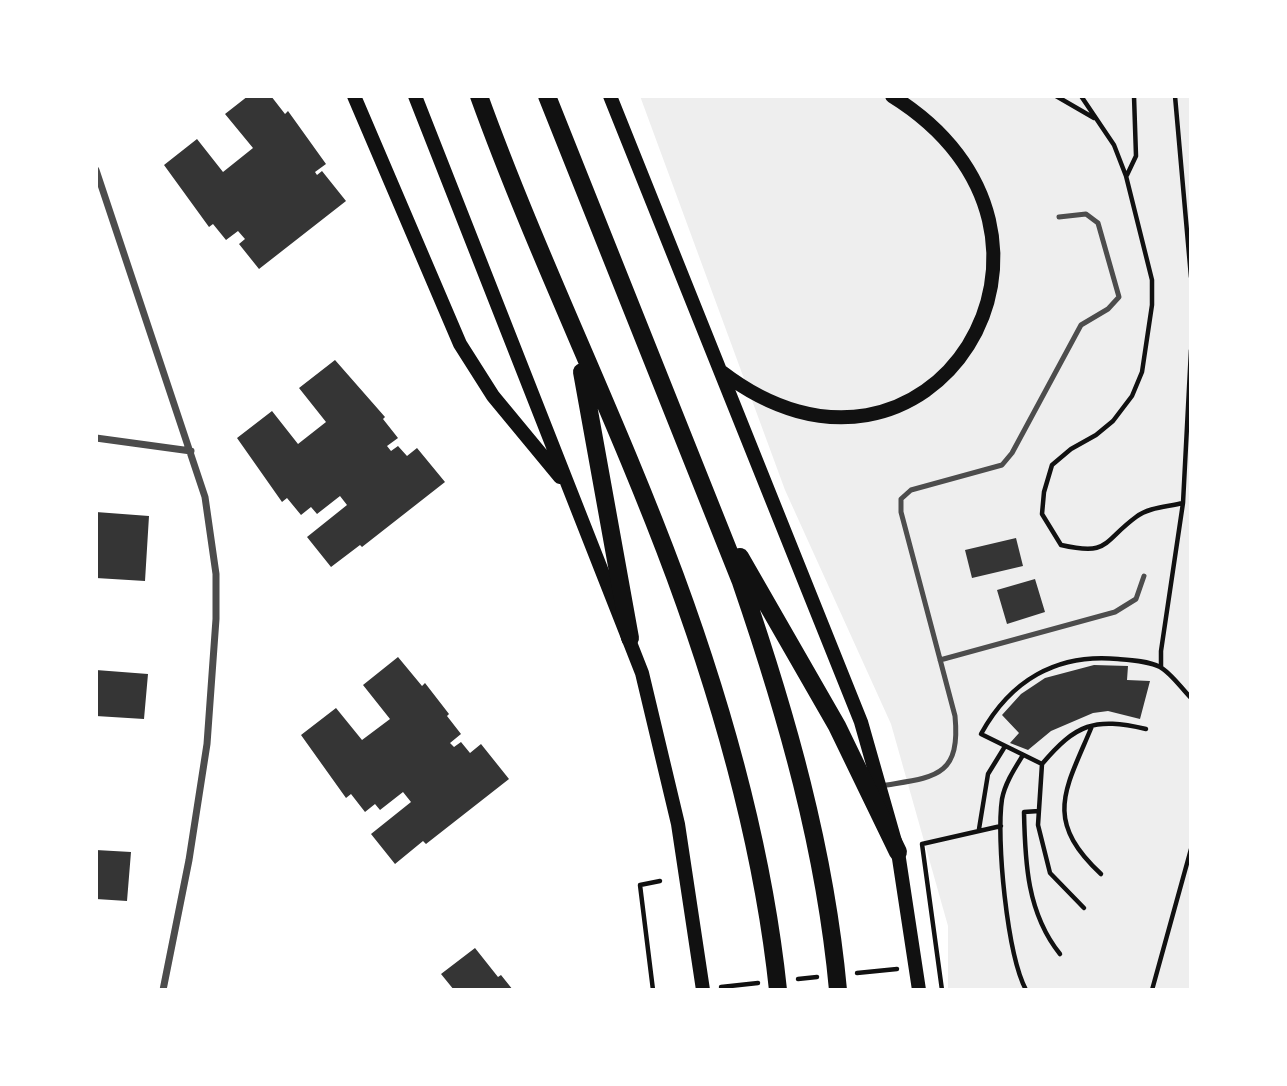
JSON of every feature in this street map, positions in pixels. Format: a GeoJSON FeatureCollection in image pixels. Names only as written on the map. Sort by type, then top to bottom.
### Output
{"type":"FeatureCollection","features":[{"type":"Feature","properties":{"kind":"main road"},"geometry":{"type":"LineString","coordinates":[[354,96],[460,344],[493,396],[568,487]]}},
{"type":"Feature","properties":{"kind":"main road"},"geometry":{"type":"LineString","coordinates":[[415,96],[630,638]]}},
{"type":"Feature","properties":{"kind":"main road"},"geometry":{"type":"LineString","coordinates":[[480,96],[576,338],[675,574],[704,659],[737,772],[756,850],[767,902],[778,990]]}},
{"type":"Feature","properties":{"kind":"main road"},"geometry":{"type":"LineString","coordinates":[[547,96],[709,502],[768,660],[807,794],[823,874],[838,990]]}},
{"type":"Feature","properties":{"kind":"main road"},"geometry":{"type":"LineString","coordinates":[[610,96],[861,722],[898,852],[919,990]]}},
{"type":"Feature","properties":{"kind":"main road"},"geometry":{"type":"LineString","coordinates":[[720,370],[755,395],[789,409],[827,415],[863,415],[896,406],[927,391],[953,367],[973,340],[989,299],[995,271],[994,242],[987,211],[966,167],[947,140],[922,117],[892,96]]}},
{"type":"Feature","properties":{"kind":"main road"},"geometry":{"type":"LineString","coordinates":[[576,338],[630,638],[667,768],[689,886],[703,990]]}},
{"type":"Feature","properties":{"kind":"main road"},"geometry":{"type":"LineString","coordinates":[[709,502],[837,726],[898,852]]}},
{"type":"Feature","properties":{"kind":"street"},"geometry":{"type":"LineString","coordinates":[[96,170],[191,451],[213,534],[216,619],[207,744],[198,807],[163,990]]}},
{"type":"Feature","properties":{"kind":"street"},"geometry":{"type":"LineString","coordinates":[[96,438],[191,451]]}},
{"type":"Feature","properties":{"kind":"lane"},"geometry":{"type":"LineString","coordinates":[[881,786],[930,778],[948,764],[957,743],[955,716],[901,512],[901,499],[911,490],[1002,465],[1012,453],[1081,325],[1108,309],[1119,297],[1098,223],[1086,215],[1059,217]]}},
{"type":"Feature","properties":{"kind":"lane"},"geometry":{"type":"LineString","coordinates":[[940,660],[1115,612],[1136,599],[1144,576]]}},
{"type":"Feature","properties":{"kind":"path"},"geometry":{"type":"LineString","coordinates":[[1056,96],[1095,118]]}},
{"type":"Feature","properties":{"kind":"path"},"geometry":{"type":"LineString","coordinates":[[1081,96],[1114,145],[1126,176],[1152,280],[1149,332],[1142,372],[1132,396],[1113,421],[1096,435],[1071,449],[1052,466],[1044,492],[1042,514],[1061,545],[1084,550],[1106,546],[1135,517],[1148,510],[1183,503]]}},
{"type":"Feature","properties":{"kind":"path"},"geometry":{"type":"LineString","coordinates":[[1126,176],[1136,156],[1134,96]]}},
{"type":"Feature","properties":{"kind":"path"},"geometry":{"type":"LineString","coordinates":[[1175,96],[1191,276]]}},
{"type":"Feature","properties":{"kind":"path"},"geometry":{"type":"LineString","coordinates":[[1161,667],[1161,651],[1183,503],[1191,350]]}},
{"type":"Feature","properties":{"kind":"path"},"geometry":{"type":"LineString","coordinates":[[1042,764],[1004,748],[981,734],[995,708],[1041,671],[1073,660],[1103,657],[1137,660],[1161,667],[1191,698]]}},
{"type":"Feature","properties":{"kind":"path"},"geometry":{"type":"LineString","coordinates":[[1084,908],[1050,873],[1038,825],[1042,764],[1064,738],[1093,725],[1121,724],[1146,729]]}},
{"type":"Feature","properties":{"kind":"path"},"geometry":{"type":"LineString","coordinates":[[1093,725],[1068,780],[1062,817],[1077,847],[1101,874]]}},
{"type":"Feature","properties":{"kind":"path"},"geometry":{"type":"LineString","coordinates":[[979,829],[988,774],[1004,748]]}},
{"type":"Feature","properties":{"kind":"path"},"geometry":{"type":"LineString","coordinates":[[1023,755],[1011,773],[1002,797],[1001,826],[1008,914],[1018,976],[1026,990]]}},
{"type":"Feature","properties":{"kind":"path"},"geometry":{"type":"LineString","coordinates":[[1039,811],[1024,812],[1030,892],[1044,935],[1060,954]]}},
{"type":"Feature","properties":{"kind":"path"},"geometry":{"type":"LineString","coordinates":[[942,990],[922,844],[1001,826]]}},
{"type":"Feature","properties":{"kind":"path"},"geometry":{"type":"LineString","coordinates":[[1152,990],[1191,849]]}},
{"type":"Feature","properties":{"kind":"path"},"geometry":{"type":"LineString","coordinates":[[653,990],[640,885],[660,881]]}},
{"type":"Feature","properties":{"kind":"shaded area"},"geometry":{"type":"Polygon","coordinates":[[[640,96],[1191,96],[1191,990],[948,990],[948,926],[891,724],[785,490],[640,96]]]}},
{"type":"Feature","properties":{"kind":"building"},"geometry":{"type":"Polygon","coordinates":[[[248,96],[271,96],[285,114],[288,111],[326,164],[315,172],[317,175],[322,171],[346,201],[259,269],[239,244],[245,239],[238,231],[226,240],[213,224],[209,227],[164,165],[197,139],[223,172],[253,148],[225,114],[248,96]]]}},
{"type":"Feature","properties":{"kind":"building"},"geometry":{"type":"Polygon","coordinates":[[[335,360],[385,417],[383,419],[398,438],[387,446],[391,451],[398,446],[407,456],[417,448],[445,482],[362,547],[360,545],[331,567],[307,537],[347,505],[340,496],[317,514],[311,507],[301,515],[287,498],[282,502],[237,438],[272,411],[298,444],[326,422],[299,388],[335,360]]]}},
{"type":"Feature","properties":{"kind":"building"},"geometry":{"type":"Polygon","coordinates":[[[96,512],[149,516],[145,581],[96,578],[96,512]]]}},
{"type":"Feature","properties":{"kind":"building"},"geometry":{"type":"Polygon","coordinates":[[[1016,538],[1023,566],[972,578],[965,550],[1016,538]]]}},
{"type":"Feature","properties":{"kind":"building"},"geometry":{"type":"Polygon","coordinates":[[[1035,579],[1045,612],[1007,624],[997,590],[1035,579]]]}},
{"type":"Feature","properties":{"kind":"building"},"geometry":{"type":"Polygon","coordinates":[[[398,657],[422,686],[425,683],[449,714],[447,716],[461,734],[450,743],[454,747],[461,742],[470,753],[481,744],[509,779],[426,844],[423,841],[395,864],[371,834],[411,802],[403,792],[380,810],[375,804],[365,812],[351,794],[346,798],[301,735],[336,708],[362,740],[390,719],[363,685],[398,657]]]}},
{"type":"Feature","properties":{"kind":"building"},"geometry":{"type":"Polygon","coordinates":[[[1094,665],[1128,666],[1127,680],[1150,681],[1140,719],[1108,711],[1093,713],[1051,731],[1028,750],[1010,743],[1019,733],[1002,715],[1021,694],[1045,678],[1094,665]]]}},
{"type":"Feature","properties":{"kind":"building"},"geometry":{"type":"Polygon","coordinates":[[[96,670],[148,674],[144,719],[96,716],[96,670]]]}},
{"type":"Feature","properties":{"kind":"building"},"geometry":{"type":"Polygon","coordinates":[[[96,850],[131,852],[127,901],[96,899],[96,850]]]}},
{"type":"Feature","properties":{"kind":"building"},"geometry":{"type":"Polygon","coordinates":[[[475,948],[498,977],[501,975],[513,990],[454,990],[441,974],[475,948]]]}}]}
